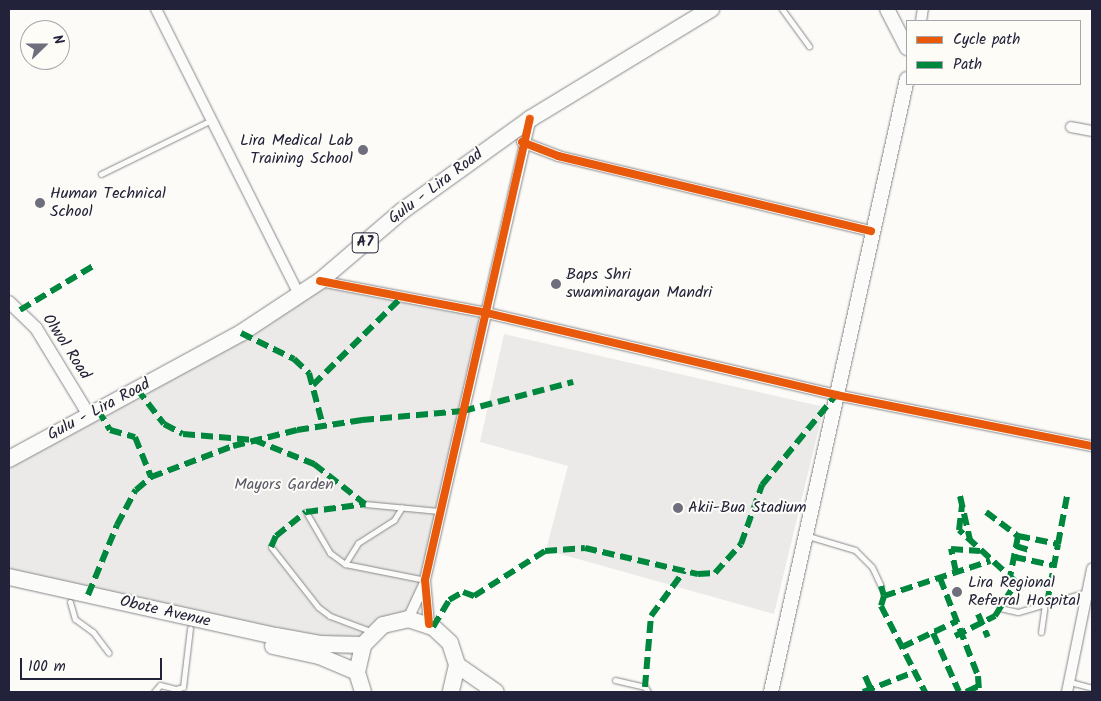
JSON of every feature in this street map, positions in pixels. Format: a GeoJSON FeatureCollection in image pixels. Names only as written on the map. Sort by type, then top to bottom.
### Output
{"type":"FeatureCollection","features":[{"type":"Feature","properties":{"kind":"main road","name":"Gulu - Lira Road"},"geometry":{"type":"LineString","coordinates":[[9,459],[241,334],[320,281],[444,178],[530,119],[710,9]]}},
{"type":"Feature","properties":{"kind":"main road"},"geometry":{"type":"LineString","coordinates":[[887,9],[906,46]]}},
{"type":"Feature","properties":{"kind":"main road"},"geometry":{"type":"LineString","coordinates":[[771,692],[871,231],[906,83]]}},
{"type":"Feature","properties":{"kind":"main road","name":"Obote Avenue"},"geometry":{"type":"LineString","coordinates":[[9,577],[320,650]]}},
{"type":"Feature","properties":{"kind":"main road","name":"Obote Avenue"},"geometry":{"type":"LineString","coordinates":[[9,588],[190,628],[320,650]]}},
{"type":"Feature","properties":{"kind":"main road"},"geometry":{"type":"LineString","coordinates":[[363,692],[357,672],[363,645],[373,632],[389,622],[408,619],[429,624],[450,643],[457,665],[451,692]]}},
{"type":"Feature","properties":{"kind":"main road"},"geometry":{"type":"LineString","coordinates":[[320,650],[363,645]]}},
{"type":"Feature","properties":{"kind":"main road"},"geometry":{"type":"LineString","coordinates":[[320,650],[357,672]]}},
{"type":"Feature","properties":{"kind":"main road"},"geometry":{"type":"LineString","coordinates":[[457,665],[496,692]]}},
{"type":"Feature","properties":{"kind":"street"},"geometry":{"type":"LineString","coordinates":[[156,9],[299,295]]}},
{"type":"Feature","properties":{"kind":"street"},"geometry":{"type":"LineString","coordinates":[[408,619],[425,582],[487,314],[522,142],[530,119]]}},
{"type":"Feature","properties":{"kind":"street"},"geometry":{"type":"LineString","coordinates":[[1071,127],[1092,131]]}},
{"type":"Feature","properties":{"kind":"street"},"geometry":{"type":"LineString","coordinates":[[522,142],[577,160],[871,231]]}},
{"type":"Feature","properties":{"kind":"street"},"geometry":{"type":"LineString","coordinates":[[320,281],[487,314],[836,395],[1092,446]]}},
{"type":"Feature","properties":{"kind":"street","name":"Olwol Road"},"geometry":{"type":"LineString","coordinates":[[9,302],[36,328],[89,415]]}},
{"type":"Feature","properties":{"kind":"street"},"geometry":{"type":"LineString","coordinates":[[1067,692],[1092,569]]}},
{"type":"Feature","properties":{"kind":"street"},"geometry":{"type":"LineString","coordinates":[[425,582],[429,624]]}},
{"type":"Feature","properties":{"kind":"lane"},"geometry":{"type":"LineString","coordinates":[[782,9],[809,46]]}},
{"type":"Feature","properties":{"kind":"lane"},"geometry":{"type":"LineString","coordinates":[[101,174],[212,119]]}},
{"type":"Feature","properties":{"kind":"lane"},"geometry":{"type":"LineString","coordinates":[[365,504],[440,511]]}},
{"type":"Feature","properties":{"kind":"lane"},"geometry":{"type":"LineString","coordinates":[[345,564],[358,543],[390,523],[402,507]]}},
{"type":"Feature","properties":{"kind":"lane"},"geometry":{"type":"LineString","coordinates":[[306,512],[330,553],[345,564],[425,582]]}},
{"type":"Feature","properties":{"kind":"lane"},"geometry":{"type":"LineString","coordinates":[[805,535],[855,550],[872,567],[881,586]]}},
{"type":"Feature","properties":{"kind":"lane"},"geometry":{"type":"LineString","coordinates":[[271,547],[318,607],[330,616],[373,632]]}},
{"type":"Feature","properties":{"kind":"lane"},"geometry":{"type":"LineString","coordinates":[[1000,608],[1018,612],[1087,592]]}},
{"type":"Feature","properties":{"kind":"lane"},"geometry":{"type":"LineString","coordinates":[[70,602],[75,619],[93,632],[109,653]]}},
{"type":"Feature","properties":{"kind":"lane"},"geometry":{"type":"LineString","coordinates":[[1041,632],[1046,604]]}},
{"type":"Feature","properties":{"kind":"lane"},"geometry":{"type":"LineString","coordinates":[[154,692],[158,686],[176,689],[183,686],[190,628]]}},
{"type":"Feature","properties":{"kind":"lane"},"geometry":{"type":"LineString","coordinates":[[615,680],[645,687],[648,692]]}},
{"type":"Feature","properties":{"kind":"lane"},"geometry":{"type":"LineString","coordinates":[[1069,682],[1092,688]]}},
{"type":"Feature","properties":{"kind":"green space","name":"Mayors Garden"},"geometry":{"type":"Polygon","coordinates":[[[312,285],[483,314],[411,619],[384,624],[358,657],[9,586],[9,459],[312,285]]]}},
{"type":"Feature","properties":{"kind":"green space","name":"Akii-Bua Stadium"},"geometry":{"type":"Polygon","coordinates":[[[504,334],[824,407],[774,614],[546,550],[568,466],[480,442],[504,334]]]}},
{"type":"Feature","properties":{"kind":"marked path"},"geometry":{"type":"LineString","coordinates":[[20,310],[95,265]]}},
{"type":"Feature","properties":{"kind":"marked path"},"geometry":{"type":"LineString","coordinates":[[313,385],[403,296]]}},
{"type":"Feature","properties":{"kind":"marked path"},"geometry":{"type":"LineString","coordinates":[[241,333],[294,359],[309,373],[323,426]]}},
{"type":"Feature","properties":{"kind":"marked path"},"geometry":{"type":"LineString","coordinates":[[88,595],[117,525],[136,490],[151,477],[233,446],[297,430],[362,420],[463,411],[573,382]]}},
{"type":"Feature","properties":{"kind":"marked path"},"geometry":{"type":"LineString","coordinates":[[137,389],[164,424],[183,434],[254,440],[314,464],[365,504]]}},
{"type":"Feature","properties":{"kind":"marked path"},"geometry":{"type":"LineString","coordinates":[[433,627],[449,600],[463,592],[474,596],[545,551],[585,548],[698,574],[715,573],[741,544],[762,485],[836,395]]}},
{"type":"Feature","properties":{"kind":"marked path"},"geometry":{"type":"LineString","coordinates":[[98,410],[110,430],[135,437],[151,477]]}},
{"type":"Feature","properties":{"kind":"marked path"},"geometry":{"type":"LineString","coordinates":[[960,496],[970,540]]}},
{"type":"Feature","properties":{"kind":"marked path"},"geometry":{"type":"LineString","coordinates":[[1018,536],[1058,544],[1067,496]]}},
{"type":"Feature","properties":{"kind":"marked path"},"geometry":{"type":"LineString","coordinates":[[271,547],[276,536],[306,512],[365,504]]}},
{"type":"Feature","properties":{"kind":"marked path"},"geometry":{"type":"LineString","coordinates":[[955,636],[995,616],[1016,582],[959,530],[962,505]]}},
{"type":"Feature","properties":{"kind":"marked path"},"geometry":{"type":"LineString","coordinates":[[986,512],[1018,536],[1010,577]]}},
{"type":"Feature","properties":{"kind":"marked path"},"geometry":{"type":"LineString","coordinates":[[1047,603],[1058,544]]}},
{"type":"Feature","properties":{"kind":"marked path"},"geometry":{"type":"LineString","coordinates":[[1016,546],[1029,550]]}},
{"type":"Feature","properties":{"kind":"marked path"},"geometry":{"type":"LineString","coordinates":[[956,572],[951,549],[980,551]]}},
{"type":"Feature","properties":{"kind":"marked path"},"geometry":{"type":"LineString","coordinates":[[1014,557],[1053,565]]}},
{"type":"Feature","properties":{"kind":"marked path"},"geometry":{"type":"LineString","coordinates":[[881,586],[884,596],[990,561]]}},
{"type":"Feature","properties":{"kind":"marked path"},"geometry":{"type":"LineString","coordinates":[[645,687],[651,616],[684,571]]}},
{"type":"Feature","properties":{"kind":"marked path"},"geometry":{"type":"LineString","coordinates":[[940,578],[978,676],[979,692]]}},
{"type":"Feature","properties":{"kind":"marked path"},"geometry":{"type":"LineString","coordinates":[[884,596],[881,606],[925,692]]}},
{"type":"Feature","properties":{"kind":"marked path"},"geometry":{"type":"LineString","coordinates":[[978,614],[988,637]]}},
{"type":"Feature","properties":{"kind":"marked path"},"geometry":{"type":"LineString","coordinates":[[902,647],[957,621]]}},
{"type":"Feature","properties":{"kind":"marked path"},"geometry":{"type":"LineString","coordinates":[[933,633],[959,692]]}},
{"type":"Feature","properties":{"kind":"marked path"},"geometry":{"type":"LineString","coordinates":[[863,692],[914,672]]}},
{"type":"Feature","properties":{"kind":"marked path"},"geometry":{"type":"LineString","coordinates":[[865,676],[872,692]]}},
{"type":"Feature","properties":{"kind":"marked path"},"geometry":{"type":"LineString","coordinates":[[966,692],[979,686]]}},
{"type":"Feature","properties":{"kind":"cycle path"},"geometry":{"type":"LineString","coordinates":[[429,624],[425,580],[530,119]]}},
{"type":"Feature","properties":{"kind":"cycle path"},"geometry":{"type":"LineString","coordinates":[[522,142],[558,156],[871,231]]}},
{"type":"Feature","properties":{"kind":"cycle path"},"geometry":{"type":"LineString","coordinates":[[320,281],[487,313],[836,395],[1092,446]]}},
{"type":"Feature","properties":{"kind":"place","name":"Lira Medical Lab Training School"},"geometry":{"type":"Point","coordinates":[363,150]}},
{"type":"Feature","properties":{"kind":"place","name":"Human Technical School"},"geometry":{"type":"Point","coordinates":[40,203]}},
{"type":"Feature","properties":{"kind":"place","name":"Baps Shri swaminarayan Mandri"},"geometry":{"type":"Point","coordinates":[556,284]}},
{"type":"Feature","properties":{"kind":"place","name":"Akii-Bua Stadium"},"geometry":{"type":"Point","coordinates":[678,508]}},
{"type":"Feature","properties":{"kind":"place","name":"Lira Regional Referral Hospital"},"geometry":{"type":"Point","coordinates":[957,592]}}]}
